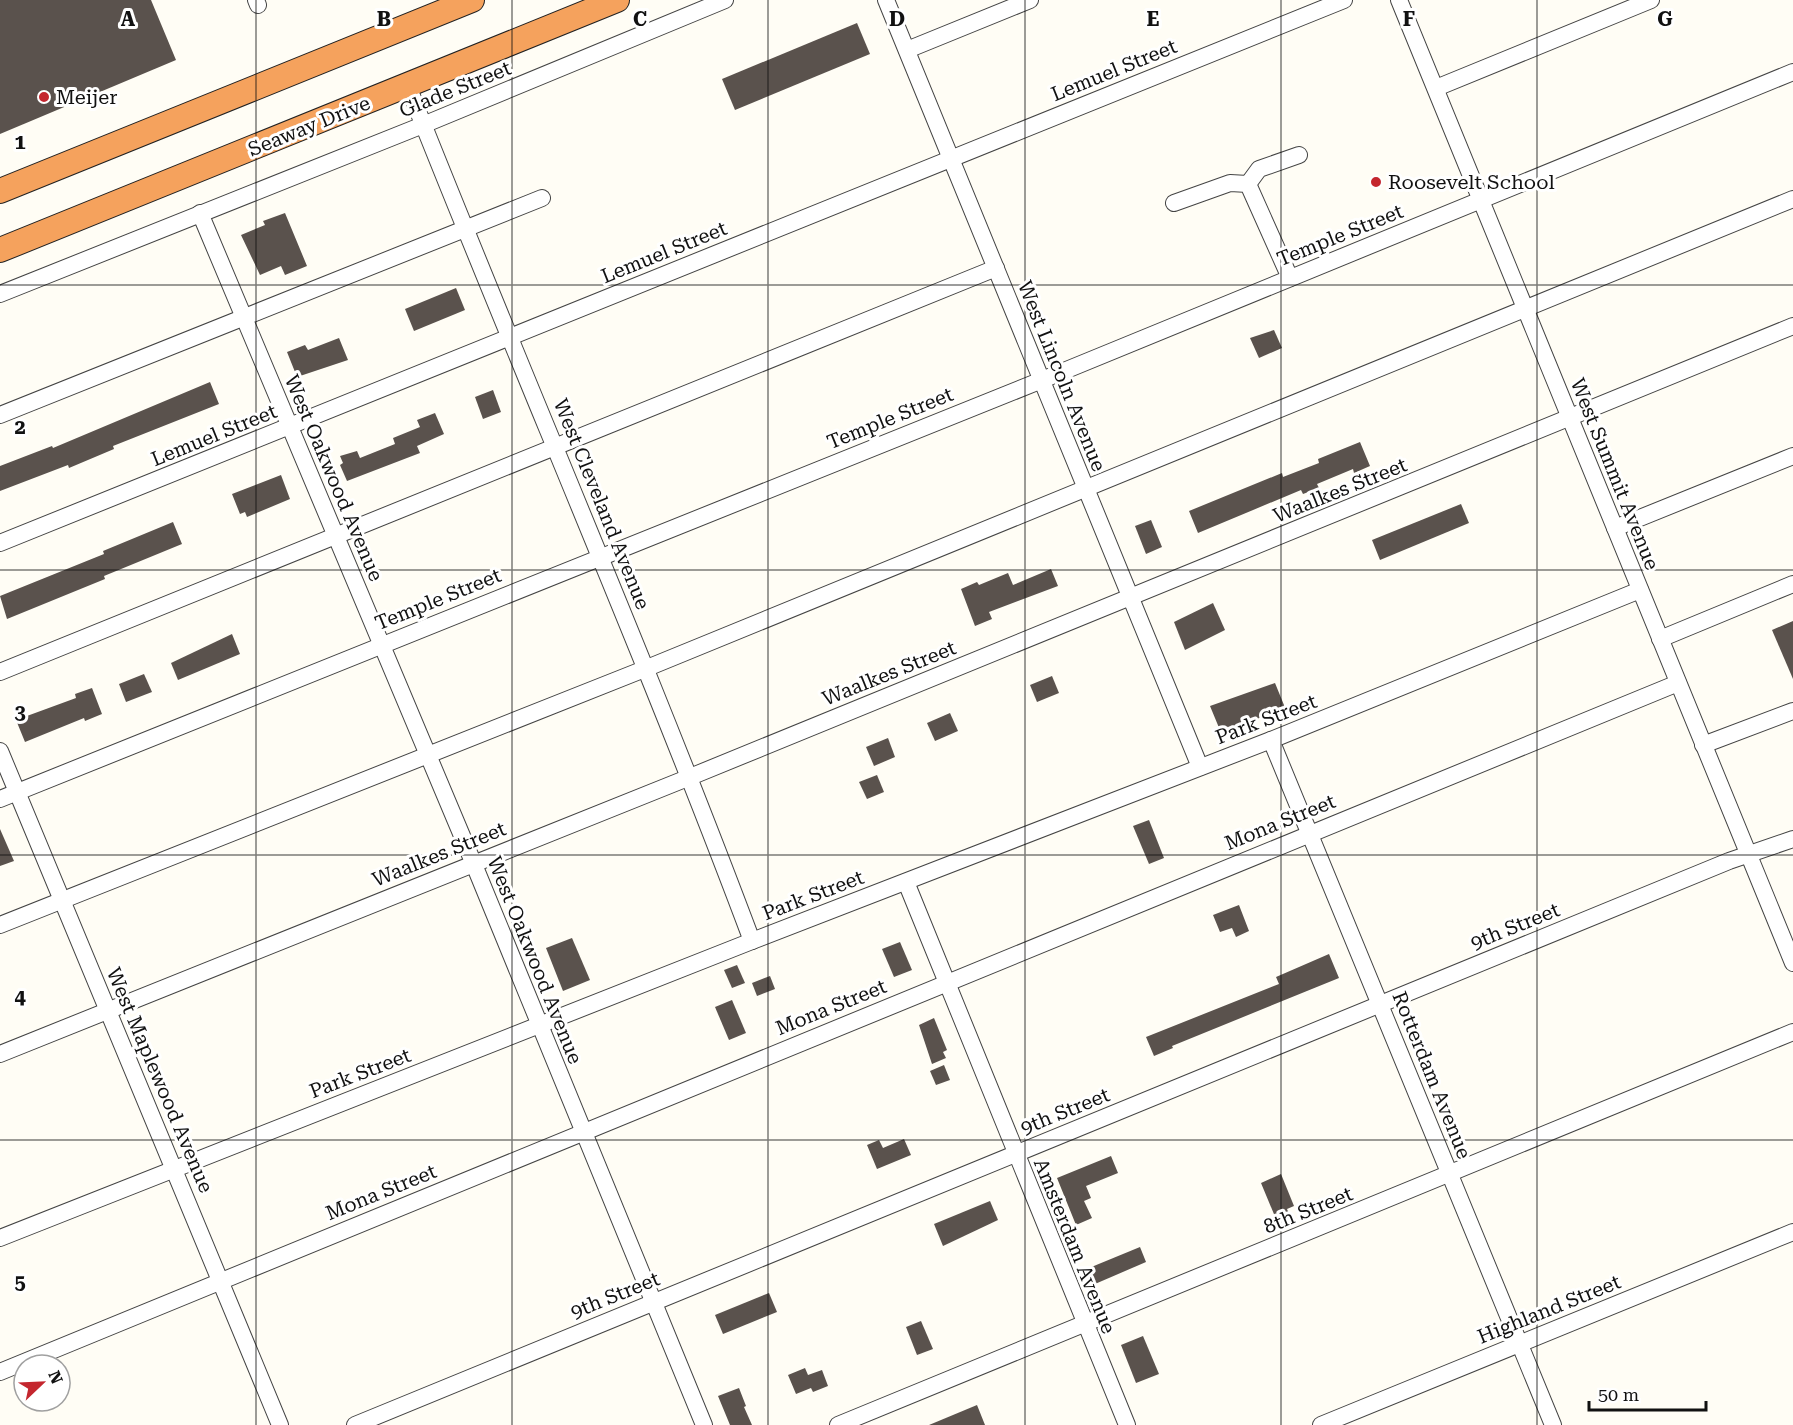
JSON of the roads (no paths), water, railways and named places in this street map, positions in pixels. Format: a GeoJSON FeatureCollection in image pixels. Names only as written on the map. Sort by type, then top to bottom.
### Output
{"type":"FeatureCollection","features":[{"type":"Feature","properties":{"kind":"highway"},"geometry":{"type":"LineString","coordinates":[[0,191],[472,0]]}},
{"type":"Feature","properties":{"kind":"highway","name":"Seaway Drive"},"geometry":{"type":"LineString","coordinates":[[0,250],[618,0]]}},
{"type":"Feature","properties":{"kind":"street","name":"Glade Street"},"geometry":{"type":"LineString","coordinates":[[0,294],[423,125],[725,0]]}},
{"type":"Feature","properties":{"kind":"street","name":"West Lincoln Avenue"},"geometry":{"type":"LineString","coordinates":[[886,0],[1200,767]]}},
{"type":"Feature","properties":{"kind":"street"},"geometry":{"type":"LineString","coordinates":[[907,50],[1030,0]]}},
{"type":"Feature","properties":{"kind":"street","name":"Lemuel Street"},"geometry":{"type":"LineString","coordinates":[[0,543],[1344,0]]}},
{"type":"Feature","properties":{"kind":"street","name":"West Summit Avenue"},"geometry":{"type":"LineString","coordinates":[[1399,0],[1793,963]]}},
{"type":"Feature","properties":{"kind":"street"},"geometry":{"type":"LineString","coordinates":[[1436,88],[1651,0]]}},
{"type":"Feature","properties":{"kind":"street","name":"Temple Street"},"geometry":{"type":"LineString","coordinates":[[0,799],[1042,380],[1793,72]]}},
{"type":"Feature","properties":{"kind":"street","name":"West Cleveland Avenue"},"geometry":{"type":"LineString","coordinates":[[408,86],[464,229],[511,337],[647,668],[752,941]]}},
{"type":"Feature","properties":{"kind":"street"},"geometry":{"type":"LineString","coordinates":[[1248,184],[1259,170],[1299,155]]}},
{"type":"Feature","properties":{"kind":"street"},"geometry":{"type":"LineString","coordinates":[[1174,203],[1230,183],[1248,184]]}},
{"type":"Feature","properties":{"kind":"street"},"geometry":{"type":"LineString","coordinates":[[1248,184],[1290,279]]}},
{"type":"Feature","properties":{"kind":"street"},"geometry":{"type":"LineString","coordinates":[[0,415],[542,198]]}},
{"type":"Feature","properties":{"kind":"street"},"geometry":{"type":"LineString","coordinates":[[0,925],[647,668],[1793,199]]}},
{"type":"Feature","properties":{"kind":"street","name":"West Oakwood Avenue"},"geometry":{"type":"LineString","coordinates":[[200,213],[291,426],[704,1425]]}},
{"type":"Feature","properties":{"kind":"street"},"geometry":{"type":"LineString","coordinates":[[0,672],[996,268]]}},
{"type":"Feature","properties":{"kind":"street","name":"Waalkes Street"},"geometry":{"type":"LineString","coordinates":[[0,1054],[1131,598],[1793,326]]}},
{"type":"Feature","properties":{"kind":"street"},"geometry":{"type":"LineString","coordinates":[[1615,528],[1793,456]]}},
{"type":"Feature","properties":{"kind":"street"},"geometry":{"type":"LineString","coordinates":[[1660,639],[1793,584]]}},
{"type":"Feature","properties":{"kind":"street","name":"Park Street"},"geometry":{"type":"LineString","coordinates":[[0,1238],[752,941],[1271,741],[1640,590]]}},
{"type":"Feature","properties":{"kind":"street","name":"Mona Street"},"geometry":{"type":"LineString","coordinates":[[0,1372],[582,1131],[1678,683]]}},
{"type":"Feature","properties":{"kind":"street"},"geometry":{"type":"LineString","coordinates":[[1703,745],[1793,711]]}},
{"type":"Feature","properties":{"kind":"street","name":"Rotterdam Avenue"},"geometry":{"type":"LineString","coordinates":[[1271,741],[1553,1425]]}},
{"type":"Feature","properties":{"kind":"street","name":"West Maplewood Avenue"},"geometry":{"type":"LineString","coordinates":[[0,751],[280,1425]]}},
{"type":"Feature","properties":{"kind":"street","name":"9th Street"},"geometry":{"type":"LineString","coordinates":[[354,1425],[1718,865],[1793,839]]}},
{"type":"Feature","properties":{"kind":"street","name":"Amsterdam Avenue"},"geometry":{"type":"LineString","coordinates":[[906,882],[1127,1425]]}},
{"type":"Feature","properties":{"kind":"street","name":"8th Street"},"geometry":{"type":"LineString","coordinates":[[838,1425],[1793,1032]]}},
{"type":"Feature","properties":{"kind":"street","name":"Highland Street"},"geometry":{"type":"LineString","coordinates":[[1321,1425],[1793,1232]]}},
{"type":"Feature","properties":{"kind":"place","name":"Meijer"},"geometry":{"type":"Point","coordinates":[44,97]}},
{"type":"Feature","properties":{"kind":"place","name":"Roosevelt School"},"geometry":{"type":"Point","coordinates":[1376,182]}}]}
